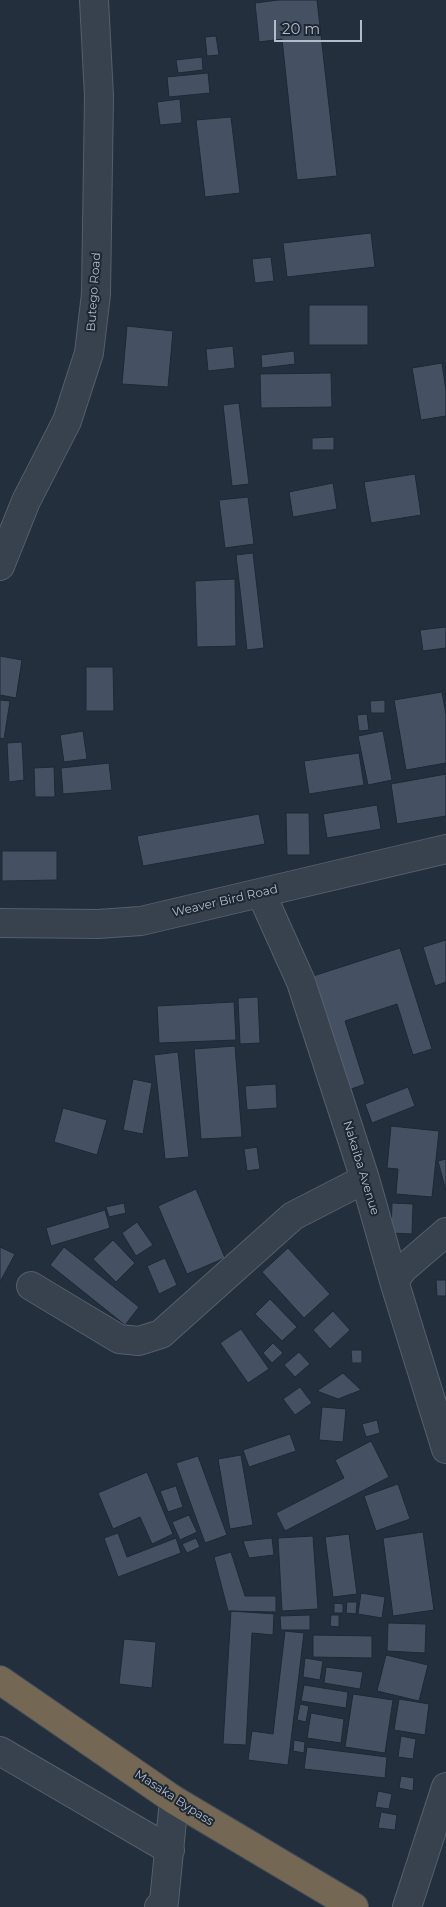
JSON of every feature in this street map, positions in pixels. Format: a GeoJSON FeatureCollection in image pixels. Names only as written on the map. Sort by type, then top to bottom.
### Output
{"type":"FeatureCollection","features":[{"type":"Feature","properties":{"kind":"highway","name":"Masaka Bypass"},"geometry":{"type":"LineString","coordinates":[[0,1680],[174,1800],[354,1907]]}},
{"type":"Feature","properties":{"kind":"street","name":"Butego Road"},"geometry":{"type":"LineString","coordinates":[[0,566],[26,501],[67,421],[89,353],[96,294],[99,96],[94,0]]}},
{"type":"Feature","properties":{"kind":"street","name":"Weaver Bird Road"},"geometry":{"type":"LineString","coordinates":[[0,923],[98,924],[141,921],[446,849]]}},
{"type":"Feature","properties":{"kind":"street","name":"Nakaiba Avenue"},"geometry":{"type":"LineString","coordinates":[[261,893],[301,982],[365,1179],[446,1449]]}},
{"type":"Feature","properties":{"kind":"street"},"geometry":{"type":"LineString","coordinates":[[31,1286],[119,1340],[139,1341],[161,1334],[293,1216],[365,1179]]}},
{"type":"Feature","properties":{"kind":"street"},"geometry":{"type":"LineString","coordinates":[[394,1280],[403,1269],[446,1232]]}},
{"type":"Feature","properties":{"kind":"street"},"geometry":{"type":"LineString","coordinates":[[0,1751],[170,1850]]}},
{"type":"Feature","properties":{"kind":"street"},"geometry":{"type":"LineString","coordinates":[[407,1907],[446,1787]]}},
{"type":"Feature","properties":{"kind":"street"},"geometry":{"type":"LineString","coordinates":[[160,1907],[164,1902],[174,1800]]}},
{"type":"Feature","properties":{"kind":"building"},"geometry":{"type":"Polygon","coordinates":[[[278,0],[317,0],[337,176],[297,180],[282,39],[259,42],[255,3],[278,0]]]}},
{"type":"Feature","properties":{"kind":"building"},"geometry":{"type":"Polygon","coordinates":[[[216,36],[219,55],[207,56],[205,37],[216,36]]]}},
{"type":"Feature","properties":{"kind":"building"},"geometry":{"type":"Polygon","coordinates":[[[202,57],[203,70],[178,73],[176,60],[202,57]]]}},
{"type":"Feature","properties":{"kind":"building"},"geometry":{"type":"Polygon","coordinates":[[[208,73],[210,93],[169,97],[167,77],[208,73]]]}},
{"type":"Feature","properties":{"kind":"building"},"geometry":{"type":"Polygon","coordinates":[[[180,99],[182,123],[160,125],[157,102],[180,99]]]}},
{"type":"Feature","properties":{"kind":"building"},"geometry":{"type":"Polygon","coordinates":[[[231,117],[240,193],[205,197],[196,120],[231,117]]]}},
{"type":"Feature","properties":{"kind":"building"},"geometry":{"type":"Polygon","coordinates":[[[371,233],[375,267],[287,277],[283,243],[371,233]]]}},
{"type":"Feature","properties":{"kind":"building"},"geometry":{"type":"Polygon","coordinates":[[[271,257],[274,281],[255,283],[252,259],[271,257]]]}},
{"type":"Feature","properties":{"kind":"building"},"geometry":{"type":"Polygon","coordinates":[[[309,305],[368,305],[368,345],[309,345],[309,305]]]}},
{"type":"Feature","properties":{"kind":"building"},"geometry":{"type":"Polygon","coordinates":[[[127,326],[173,331],[168,387],[122,384],[127,326]]]}},
{"type":"Feature","properties":{"kind":"building"},"geometry":{"type":"Polygon","coordinates":[[[233,346],[235,368],[208,371],[206,349],[233,346]]]}},
{"type":"Feature","properties":{"kind":"building"},"geometry":{"type":"Polygon","coordinates":[[[294,351],[295,364],[262,368],[261,355],[294,351]]]}},
{"type":"Feature","properties":{"kind":"building"},"geometry":{"type":"Polygon","coordinates":[[[442,363],[446,391],[446,416],[421,420],[412,368],[442,363]]]}},
{"type":"Feature","properties":{"kind":"building"},"geometry":{"type":"Polygon","coordinates":[[[331,373],[332,407],[261,408],[260,374],[331,373]]]}},
{"type":"Feature","properties":{"kind":"building"},"geometry":{"type":"Polygon","coordinates":[[[239,403],[249,484],[232,486],[223,405],[239,403]]]}},
{"type":"Feature","properties":{"kind":"building"},"geometry":{"type":"Polygon","coordinates":[[[334,437],[334,450],[312,450],[312,438],[334,437]]]}},
{"type":"Feature","properties":{"kind":"building"},"geometry":{"type":"Polygon","coordinates":[[[415,474],[421,515],[371,523],[364,482],[415,474]]]}},
{"type":"Feature","properties":{"kind":"building"},"geometry":{"type":"Polygon","coordinates":[[[333,483],[337,509],[293,517],[289,492],[333,483]]]}},
{"type":"Feature","properties":{"kind":"building"},"geometry":{"type":"Polygon","coordinates":[[[248,497],[254,544],[225,548],[219,500],[248,497]]]}},
{"type":"Feature","properties":{"kind":"building"},"geometry":{"type":"Polygon","coordinates":[[[253,553],[264,648],[247,650],[236,555],[253,553]]]}},
{"type":"Feature","properties":{"kind":"building"},"geometry":{"type":"Polygon","coordinates":[[[235,579],[236,646],[197,647],[195,581],[235,579]]]}},
{"type":"Feature","properties":{"kind":"building"},"geometry":{"type":"Polygon","coordinates":[[[446,627],[446,648],[423,651],[420,630],[446,627]]]}},
{"type":"Feature","properties":{"kind":"building"},"geometry":{"type":"Polygon","coordinates":[[[0,656],[22,660],[16,698],[0,695],[0,656]]]}},
{"type":"Feature","properties":{"kind":"building"},"geometry":{"type":"Polygon","coordinates":[[[86,667],[113,667],[114,711],[86,711],[86,667]]]}},
{"type":"Feature","properties":{"kind":"building"},"geometry":{"type":"Polygon","coordinates":[[[442,692],[446,715],[446,763],[406,770],[394,700],[442,692]]]}},
{"type":"Feature","properties":{"kind":"building"},"geometry":{"type":"Polygon","coordinates":[[[0,700],[10,701],[4,739],[0,738],[0,700]]]}},
{"type":"Feature","properties":{"kind":"building"},"geometry":{"type":"Polygon","coordinates":[[[385,700],[385,713],[371,713],[370,701],[385,700]]]}},
{"type":"Feature","properties":{"kind":"building"},"geometry":{"type":"Polygon","coordinates":[[[367,714],[369,730],[359,731],[357,715],[367,714]]]}},
{"type":"Feature","properties":{"kind":"building"},"geometry":{"type":"Polygon","coordinates":[[[83,731],[87,759],[64,762],[60,735],[83,731]]]}},
{"type":"Feature","properties":{"kind":"building"},"geometry":{"type":"Polygon","coordinates":[[[383,731],[392,780],[368,785],[358,736],[383,731]]]}},
{"type":"Feature","properties":{"kind":"building"},"geometry":{"type":"Polygon","coordinates":[[[22,742],[24,780],[9,782],[7,743],[22,742]]]}},
{"type":"Feature","properties":{"kind":"building"},"geometry":{"type":"Polygon","coordinates":[[[359,753],[364,785],[309,794],[304,761],[359,753]]]}},
{"type":"Feature","properties":{"kind":"building"},"geometry":{"type":"Polygon","coordinates":[[[109,763],[112,790],[63,794],[61,768],[109,763]]]}},
{"type":"Feature","properties":{"kind":"building"},"geometry":{"type":"Polygon","coordinates":[[[54,767],[55,797],[35,797],[34,768],[54,767]]]}},
{"type":"Feature","properties":{"kind":"building"},"geometry":{"type":"Polygon","coordinates":[[[446,774],[446,816],[397,824],[391,784],[446,774]]]}},
{"type":"Feature","properties":{"kind":"building"},"geometry":{"type":"Polygon","coordinates":[[[377,805],[381,829],[327,838],[323,814],[377,805]]]}},
{"type":"Feature","properties":{"kind":"building"},"geometry":{"type":"Polygon","coordinates":[[[286,813],[309,813],[310,855],[287,855],[286,813]]]}},
{"type":"Feature","properties":{"kind":"building"},"geometry":{"type":"Polygon","coordinates":[[[259,814],[265,844],[143,866],[137,836],[259,814]]]}},
{"type":"Feature","properties":{"kind":"building"},"geometry":{"type":"Polygon","coordinates":[[[2,851],[57,851],[57,880],[2,881],[2,851]]]}},
{"type":"Feature","properties":{"kind":"building"},"geometry":{"type":"Polygon","coordinates":[[[446,940],[446,982],[435,986],[423,947],[446,940]]]}},
{"type":"Feature","properties":{"kind":"building"},"geometry":{"type":"Polygon","coordinates":[[[400,948],[432,1049],[413,1055],[397,1004],[345,1021],[365,1084],[346,1091],[310,977],[400,948]]]}},
{"type":"Feature","properties":{"kind":"building"},"geometry":{"type":"Polygon","coordinates":[[[258,997],[260,1043],[240,1044],[238,998],[258,997]]]}},
{"type":"Feature","properties":{"kind":"building"},"geometry":{"type":"Polygon","coordinates":[[[234,1002],[236,1040],[159,1043],[157,1006],[234,1002]]]}},
{"type":"Feature","properties":{"kind":"building"},"geometry":{"type":"Polygon","coordinates":[[[235,1046],[242,1137],[201,1139],[194,1049],[235,1046]]]}},
{"type":"Feature","properties":{"kind":"building"},"geometry":{"type":"Polygon","coordinates":[[[178,1052],[189,1157],[165,1159],[154,1055],[178,1052]]]}},
{"type":"Feature","properties":{"kind":"building"},"geometry":{"type":"Polygon","coordinates":[[[133,1079],[152,1083],[143,1134],[123,1130],[133,1079]]]}},
{"type":"Feature","properties":{"kind":"building"},"geometry":{"type":"Polygon","coordinates":[[[276,1084],[277,1108],[247,1110],[245,1086],[276,1084]]]}},
{"type":"Feature","properties":{"kind":"building"},"geometry":{"type":"Polygon","coordinates":[[[408,1087],[415,1106],[372,1123],[365,1104],[408,1087]]]}},
{"type":"Feature","properties":{"kind":"building"},"geometry":{"type":"Polygon","coordinates":[[[63,1108],[107,1120],[97,1155],[54,1142],[63,1108]]]}},
{"type":"Feature","properties":{"kind":"building"},"geometry":{"type":"Polygon","coordinates":[[[391,1126],[439,1131],[432,1197],[396,1194],[398,1169],[387,1168],[391,1126]]]}},
{"type":"Feature","properties":{"kind":"building"},"geometry":{"type":"Polygon","coordinates":[[[257,1147],[260,1169],[247,1171],[244,1149],[257,1147]]]}},
{"type":"Feature","properties":{"kind":"building"},"geometry":{"type":"Polygon","coordinates":[[[446,1159],[446,1191],[438,1161],[446,1159]]]}},
{"type":"Feature","properties":{"kind":"building"},"geometry":{"type":"Polygon","coordinates":[[[196,1189],[225,1258],[187,1274],[158,1206],[196,1189]]]}},
{"type":"Feature","properties":{"kind":"building"},"geometry":{"type":"Polygon","coordinates":[[[124,1203],[126,1213],[109,1217],[106,1207],[124,1203]]]}},
{"type":"Feature","properties":{"kind":"building"},"geometry":{"type":"Polygon","coordinates":[[[392,1203],[413,1204],[412,1234],[391,1233],[392,1203]]]}},
{"type":"Feature","properties":{"kind":"building"},"geometry":{"type":"Polygon","coordinates":[[[105,1210],[110,1228],[51,1246],[46,1228],[105,1210]]]}},
{"type":"Feature","properties":{"kind":"building"},"geometry":{"type":"Polygon","coordinates":[[[137,1222],[153,1245],[136,1256],[122,1233],[137,1222]]]}},
{"type":"Feature","properties":{"kind":"building"},"geometry":{"type":"Polygon","coordinates":[[[113,1240],[135,1263],[116,1282],[93,1259],[113,1240]]]}},
{"type":"Feature","properties":{"kind":"building"},"geometry":{"type":"Polygon","coordinates":[[[0,1247],[15,1254],[0,1282],[0,1247]]]}},
{"type":"Feature","properties":{"kind":"building"},"geometry":{"type":"Polygon","coordinates":[[[64,1247],[139,1307],[125,1325],[50,1265],[64,1247]]]}},
{"type":"Feature","properties":{"kind":"building"},"geometry":{"type":"Polygon","coordinates":[[[288,1248],[330,1294],[304,1318],[262,1272],[288,1248]]]}},
{"type":"Feature","properties":{"kind":"building"},"geometry":{"type":"Polygon","coordinates":[[[165,1258],[177,1285],[159,1294],[147,1266],[165,1258]]]}},
{"type":"Feature","properties":{"kind":"building"},"geometry":{"type":"Polygon","coordinates":[[[436,1280],[446,1280],[446,1296],[437,1296],[436,1280]]]}},
{"type":"Feature","properties":{"kind":"building"},"geometry":{"type":"Polygon","coordinates":[[[270,1299],[297,1327],[282,1341],[255,1314],[270,1299]]]}},
{"type":"Feature","properties":{"kind":"building"},"geometry":{"type":"Polygon","coordinates":[[[333,1311],[350,1330],[330,1349],[313,1330],[333,1311]]]}},
{"type":"Feature","properties":{"kind":"building"},"geometry":{"type":"Polygon","coordinates":[[[241,1329],[269,1369],[248,1383],[220,1343],[241,1329]]]}},
{"type":"Feature","properties":{"kind":"building"},"geometry":{"type":"Polygon","coordinates":[[[273,1343],[283,1353],[272,1363],[263,1353],[273,1343]]]}},
{"type":"Feature","properties":{"kind":"building"},"geometry":{"type":"Polygon","coordinates":[[[351,1350],[362,1350],[362,1363],[352,1363],[351,1350]]]}},
{"type":"Feature","properties":{"kind":"building"},"geometry":{"type":"Polygon","coordinates":[[[299,1352],[310,1364],[295,1377],[284,1365],[299,1352]]]}},
{"type":"Feature","properties":{"kind":"building"},"geometry":{"type":"Polygon","coordinates":[[[343,1373],[361,1390],[338,1399],[317,1391],[343,1373]]]}},
{"type":"Feature","properties":{"kind":"building"},"geometry":{"type":"Polygon","coordinates":[[[300,1387],[312,1403],[295,1415],[283,1399],[300,1387]]]}},
{"type":"Feature","properties":{"kind":"building"},"geometry":{"type":"Polygon","coordinates":[[[322,1407],[346,1409],[343,1442],[319,1440],[322,1407]]]}},
{"type":"Feature","properties":{"kind":"building"},"geometry":{"type":"Polygon","coordinates":[[[377,1420],[380,1433],[366,1437],[362,1424],[377,1420]]]}},
{"type":"Feature","properties":{"kind":"building"},"geometry":{"type":"Polygon","coordinates":[[[290,1434],[296,1451],[249,1467],[243,1450],[290,1434]]]}},
{"type":"Feature","properties":{"kind":"building"},"geometry":{"type":"Polygon","coordinates":[[[371,1441],[389,1477],[285,1531],[276,1513],[344,1478],[335,1460],[371,1441]]]}},
{"type":"Feature","properties":{"kind":"building"},"geometry":{"type":"Polygon","coordinates":[[[241,1455],[253,1525],[230,1529],[218,1459],[241,1455]]]}},
{"type":"Feature","properties":{"kind":"building"},"geometry":{"type":"Polygon","coordinates":[[[198,1456],[227,1535],[205,1543],[176,1463],[198,1456]]]}},
{"type":"Feature","properties":{"kind":"building"},"geometry":{"type":"Polygon","coordinates":[[[147,1472],[173,1534],[152,1544],[140,1517],[113,1529],[98,1493],[147,1472]]]}},
{"type":"Feature","properties":{"kind":"building"},"geometry":{"type":"Polygon","coordinates":[[[398,1484],[410,1519],[376,1531],[364,1496],[398,1484]]]}},
{"type":"Feature","properties":{"kind":"building"},"geometry":{"type":"Polygon","coordinates":[[[176,1486],[183,1507],[168,1512],[160,1491],[176,1486]]]}},
{"type":"Feature","properties":{"kind":"building"},"geometry":{"type":"Polygon","coordinates":[[[189,1515],[197,1532],[180,1540],[172,1522],[189,1515]]]}},
{"type":"Feature","properties":{"kind":"building"},"geometry":{"type":"Polygon","coordinates":[[[423,1532],[434,1610],[393,1616],[383,1538],[423,1532]]]}},
{"type":"Feature","properties":{"kind":"building"},"geometry":{"type":"Polygon","coordinates":[[[118,1533],[127,1557],[176,1538],[181,1553],[118,1577],[104,1538],[118,1533]]]}},
{"type":"Feature","properties":{"kind":"building"},"geometry":{"type":"Polygon","coordinates":[[[349,1534],[357,1594],[333,1597],[325,1537],[349,1534]]]}},
{"type":"Feature","properties":{"kind":"building"},"geometry":{"type":"Polygon","coordinates":[[[313,1536],[318,1609],[282,1611],[278,1538],[313,1536]]]}},
{"type":"Feature","properties":{"kind":"building"},"geometry":{"type":"Polygon","coordinates":[[[196,1538],[200,1547],[187,1553],[182,1544],[196,1538]]]}},
{"type":"Feature","properties":{"kind":"building"},"geometry":{"type":"Polygon","coordinates":[[[272,1538],[274,1555],[249,1558],[243,1541],[272,1538]]]}},
{"type":"Feature","properties":{"kind":"building"},"geometry":{"type":"Polygon","coordinates":[[[231,1552],[245,1596],[276,1596],[276,1612],[228,1611],[214,1557],[231,1552]]]}},
{"type":"Feature","properties":{"kind":"building"},"geometry":{"type":"Polygon","coordinates":[[[361,1593],[385,1597],[382,1618],[358,1614],[361,1593]]]}},
{"type":"Feature","properties":{"kind":"building"},"geometry":{"type":"Polygon","coordinates":[[[347,1602],[357,1602],[356,1614],[346,1613],[347,1602]]]}},
{"type":"Feature","properties":{"kind":"building"},"geometry":{"type":"Polygon","coordinates":[[[334,1603],[343,1604],[343,1613],[334,1613],[334,1603]]]}},
{"type":"Feature","properties":{"kind":"building"},"geometry":{"type":"Polygon","coordinates":[[[231,1611],[274,1614],[273,1635],[252,1633],[246,1745],[223,1744],[231,1611]]]}},
{"type":"Feature","properties":{"kind":"building"},"geometry":{"type":"Polygon","coordinates":[[[310,1615],[310,1630],[281,1630],[280,1616],[310,1615]]]}},
{"type":"Feature","properties":{"kind":"building"},"geometry":{"type":"Polygon","coordinates":[[[331,1615],[339,1615],[339,1627],[330,1626],[331,1615]]]}},
{"type":"Feature","properties":{"kind":"building"},"geometry":{"type":"Polygon","coordinates":[[[388,1623],[426,1624],[425,1653],[387,1651],[388,1623]]]}},
{"type":"Feature","properties":{"kind":"building"},"geometry":{"type":"Polygon","coordinates":[[[285,1631],[304,1633],[288,1765],[248,1760],[252,1731],[273,1734],[285,1631]]]}},
{"type":"Feature","properties":{"kind":"building"},"geometry":{"type":"Polygon","coordinates":[[[313,1635],[372,1636],[372,1658],[313,1657],[313,1635]]]}},
{"type":"Feature","properties":{"kind":"building"},"geometry":{"type":"Polygon","coordinates":[[[124,1639],[156,1642],[152,1688],[119,1684],[124,1639]]]}},
{"type":"Feature","properties":{"kind":"building"},"geometry":{"type":"Polygon","coordinates":[[[386,1655],[428,1665],[419,1701],[377,1691],[386,1655]]]}},
{"type":"Feature","properties":{"kind":"building"},"geometry":{"type":"Polygon","coordinates":[[[305,1658],[323,1661],[320,1680],[303,1677],[305,1658]]]}},
{"type":"Feature","properties":{"kind":"building"},"geometry":{"type":"Polygon","coordinates":[[[326,1667],[363,1672],[360,1689],[324,1683],[326,1667]]]}},
{"type":"Feature","properties":{"kind":"building"},"geometry":{"type":"Polygon","coordinates":[[[304,1685],[348,1692],[346,1708],[301,1701],[304,1685]]]}},
{"type":"Feature","properties":{"kind":"building"},"geometry":{"type":"Polygon","coordinates":[[[353,1694],[393,1700],[385,1753],[345,1747],[353,1694]]]}},
{"type":"Feature","properties":{"kind":"building"},"geometry":{"type":"Polygon","coordinates":[[[399,1699],[429,1704],[425,1735],[394,1730],[399,1699]]]}},
{"type":"Feature","properties":{"kind":"building"},"geometry":{"type":"Polygon","coordinates":[[[300,1704],[309,1706],[306,1722],[297,1720],[300,1704]]]}},
{"type":"Feature","properties":{"kind":"building"},"geometry":{"type":"Polygon","coordinates":[[[311,1713],[344,1719],[341,1743],[307,1738],[311,1713]]]}},
{"type":"Feature","properties":{"kind":"building"},"geometry":{"type":"Polygon","coordinates":[[[401,1736],[416,1739],[413,1759],[398,1757],[401,1736]]]}},
{"type":"Feature","properties":{"kind":"building"},"geometry":{"type":"Polygon","coordinates":[[[294,1740],[305,1742],[304,1753],[293,1751],[294,1740]]]}},
{"type":"Feature","properties":{"kind":"building"},"geometry":{"type":"Polygon","coordinates":[[[307,1747],[387,1757],[385,1778],[304,1769],[307,1747]]]}},
{"type":"Feature","properties":{"kind":"building"},"geometry":{"type":"Polygon","coordinates":[[[401,1776],[414,1778],[413,1791],[399,1788],[401,1776]]]}},
{"type":"Feature","properties":{"kind":"building"},"geometry":{"type":"Polygon","coordinates":[[[378,1791],[392,1794],[389,1809],[375,1807],[378,1791]]]}},
{"type":"Feature","properties":{"kind":"building"},"geometry":{"type":"Polygon","coordinates":[[[381,1812],[397,1815],[395,1830],[378,1828],[381,1812]]]}}]}
